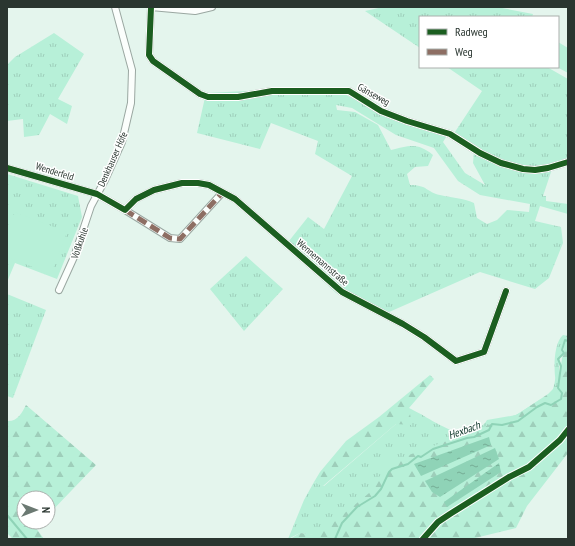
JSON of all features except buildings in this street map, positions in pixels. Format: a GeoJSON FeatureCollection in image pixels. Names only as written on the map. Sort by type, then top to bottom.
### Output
{"type":"FeatureCollection","features":[{"type":"Feature","properties":{"kind":"street","name":"Denkhauser Höfe"},"geometry":{"type":"LineString","coordinates":[[97,194],[122,142],[131,102],[132,70],[115,7]]}},
{"type":"Feature","properties":{"kind":"street"},"geometry":{"type":"LineString","coordinates":[[151,7],[195,10],[212,7]]}},
{"type":"Feature","properties":{"kind":"street","name":"Gänseweg"},"geometry":{"type":"LineString","coordinates":[[151,7],[149,54],[153,61],[192,90],[208,97],[238,97],[272,91],[349,91],[381,111],[407,121],[450,134],[480,153],[501,163],[523,169],[535,170],[568,162]]}},
{"type":"Feature","properties":{"kind":"street","name":"Wenderfeld"},"geometry":{"type":"LineString","coordinates":[[7,168],[97,194]]}},
{"type":"Feature","properties":{"kind":"street","name":"Wennemannstraße"},"geometry":{"type":"LineString","coordinates":[[126,210],[136,199],[154,190],[182,183],[209,185],[235,199],[342,292],[403,324],[424,337],[456,362],[484,352],[506,291]]}},
{"type":"Feature","properties":{"kind":"street"},"geometry":{"type":"LineString","coordinates":[[97,194],[126,210],[170,238],[180,239],[222,192]]}},
{"type":"Feature","properties":{"kind":"street","name":"Voßkuhle"},"geometry":{"type":"LineString","coordinates":[[59,290],[70,268],[97,194]]}},
{"type":"Feature","properties":{"kind":"green space"},"geometry":{"type":"Polygon","coordinates":[[[383,7],[497,7],[533,14],[532,16],[419,16],[419,47],[365,11],[383,7]]]}},
{"type":"Feature","properties":{"kind":"green space"},"geometry":{"type":"Polygon","coordinates":[[[54,33],[84,54],[58,99],[72,106],[67,124],[50,114],[39,135],[24,137],[23,119],[7,121],[7,65],[15,57],[54,33]]]}},
{"type":"Feature","properties":{"kind":"green space"},"geometry":{"type":"Polygon","coordinates":[[[559,43],[568,48],[568,73],[559,68],[559,43]]]}},
{"type":"Feature","properties":{"kind":"green space"},"geometry":{"type":"Polygon","coordinates":[[[448,68],[549,68],[568,79],[568,161],[552,169],[543,196],[546,196],[546,201],[568,204],[568,214],[540,206],[535,221],[561,227],[563,243],[549,278],[535,289],[480,272],[380,316],[336,293],[285,246],[308,217],[324,229],[352,176],[315,154],[318,141],[271,123],[260,149],[197,133],[206,93],[332,87],[333,92],[346,94],[361,100],[389,116],[448,134],[443,142],[465,173],[485,185],[473,163],[474,152],[451,138],[482,91],[448,68]],[[336,105],[337,110],[355,112],[378,125],[391,150],[413,146],[422,148],[433,155],[428,166],[415,167],[407,174],[410,185],[424,187],[435,194],[474,203],[477,218],[487,224],[497,220],[507,210],[529,212],[530,204],[480,195],[458,181],[434,148],[396,135],[352,108],[336,105]]]}},
{"type":"Feature","properties":{"kind":"green space"},"geometry":{"type":"Polygon","coordinates":[[[7,174],[78,196],[82,217],[57,279],[15,263],[7,282],[7,174]]]}},
{"type":"Feature","properties":{"kind":"green space"},"geometry":{"type":"Polygon","coordinates":[[[15,212],[67,232],[51,274],[7,257],[7,233],[15,212]]]}},
{"type":"Feature","properties":{"kind":"green space"},"geometry":{"type":"Polygon","coordinates":[[[246,256],[283,289],[244,331],[210,289],[246,256]]]}},
{"type":"Feature","properties":{"kind":"green space"},"geometry":{"type":"Polygon","coordinates":[[[7,294],[46,310],[13,398],[7,396],[7,294]]]}},
{"type":"Feature","properties":{"kind":"green space"},"geometry":{"type":"Polygon","coordinates":[[[563,335],[568,336],[568,340],[565,339],[562,349],[564,352],[560,356],[559,369],[561,393],[382,484],[334,538],[300,533],[288,539],[304,500],[314,482],[324,486],[396,424],[409,408],[446,428],[461,433],[466,433],[478,429],[487,420],[516,415],[541,399],[551,397],[555,381],[556,349],[563,335]]]}},
{"type":"Feature","properties":{"kind":"green space"},"geometry":{"type":"Polygon","coordinates":[[[568,338],[568,453],[527,506],[516,528],[471,539],[290,539],[300,533],[318,535],[374,489],[385,464],[518,414],[548,394],[558,384],[565,340],[568,338]]]}},
{"type":"Feature","properties":{"kind":"green space"},"geometry":{"type":"Polygon","coordinates":[[[430,375],[434,379],[409,408],[412,425],[396,424],[323,486],[314,482],[320,472],[346,441],[379,417],[430,375]]]}},
{"type":"Feature","properties":{"kind":"green space"},"geometry":{"type":"Polygon","coordinates":[[[26,405],[96,465],[56,507],[56,490],[16,490],[16,530],[37,530],[44,539],[13,539],[7,533],[7,421],[14,420],[21,414],[26,405]]]}},
{"type":"Feature","properties":{"kind":"water"},"geometry":{"type":"Polygon","coordinates":[[[489,437],[491,445],[421,476],[414,464],[489,437]]]}},
{"type":"Feature","properties":{"kind":"water"},"geometry":{"type":"Polygon","coordinates":[[[495,448],[499,459],[440,497],[432,492],[425,481],[495,448]]]}},
{"type":"Feature","properties":{"kind":"water"},"geometry":{"type":"Polygon","coordinates":[[[499,463],[501,472],[447,507],[444,502],[499,463]]]}},
{"type":"Feature","properties":{"kind":"waterway","name":"Hexbach"},"geometry":{"type":"LineString","coordinates":[[335,539],[342,523],[357,507],[375,496],[381,489],[392,469],[408,464],[418,456],[421,457],[433,449],[474,437],[489,430],[492,424],[502,425],[518,421],[537,407],[545,403],[551,405],[561,399],[562,393],[558,388],[561,366],[558,359],[564,353],[562,350],[565,340],[568,341]]}},
{"type":"Feature","properties":{"kind":"waterway","name":"Hexbach"},"geometry":{"type":"LineString","coordinates":[[7,515],[27,539]]}},
{"type":"Feature","properties":{"kind":"marked path"},"geometry":{"type":"LineString","coordinates":[[125,210],[170,238],[180,239],[222,193]]}},
{"type":"Feature","properties":{"kind":"cycle path"},"geometry":{"type":"LineString","coordinates":[[151,7],[149,55],[153,61],[200,94],[208,97],[238,97],[272,91],[349,91],[381,111],[407,121],[450,134],[480,153],[501,163],[523,169],[535,170],[568,162]]}},
{"type":"Feature","properties":{"kind":"cycle path"},"geometry":{"type":"LineString","coordinates":[[7,168],[97,194],[125,210],[136,199],[154,190],[182,183],[209,185],[235,199],[342,292],[403,324],[424,337],[456,361],[484,352],[506,291]]}},
{"type":"Feature","properties":{"kind":"cycle path"},"geometry":{"type":"LineString","coordinates":[[423,539],[438,522],[509,477],[529,467],[560,440],[568,430]]}}]}
